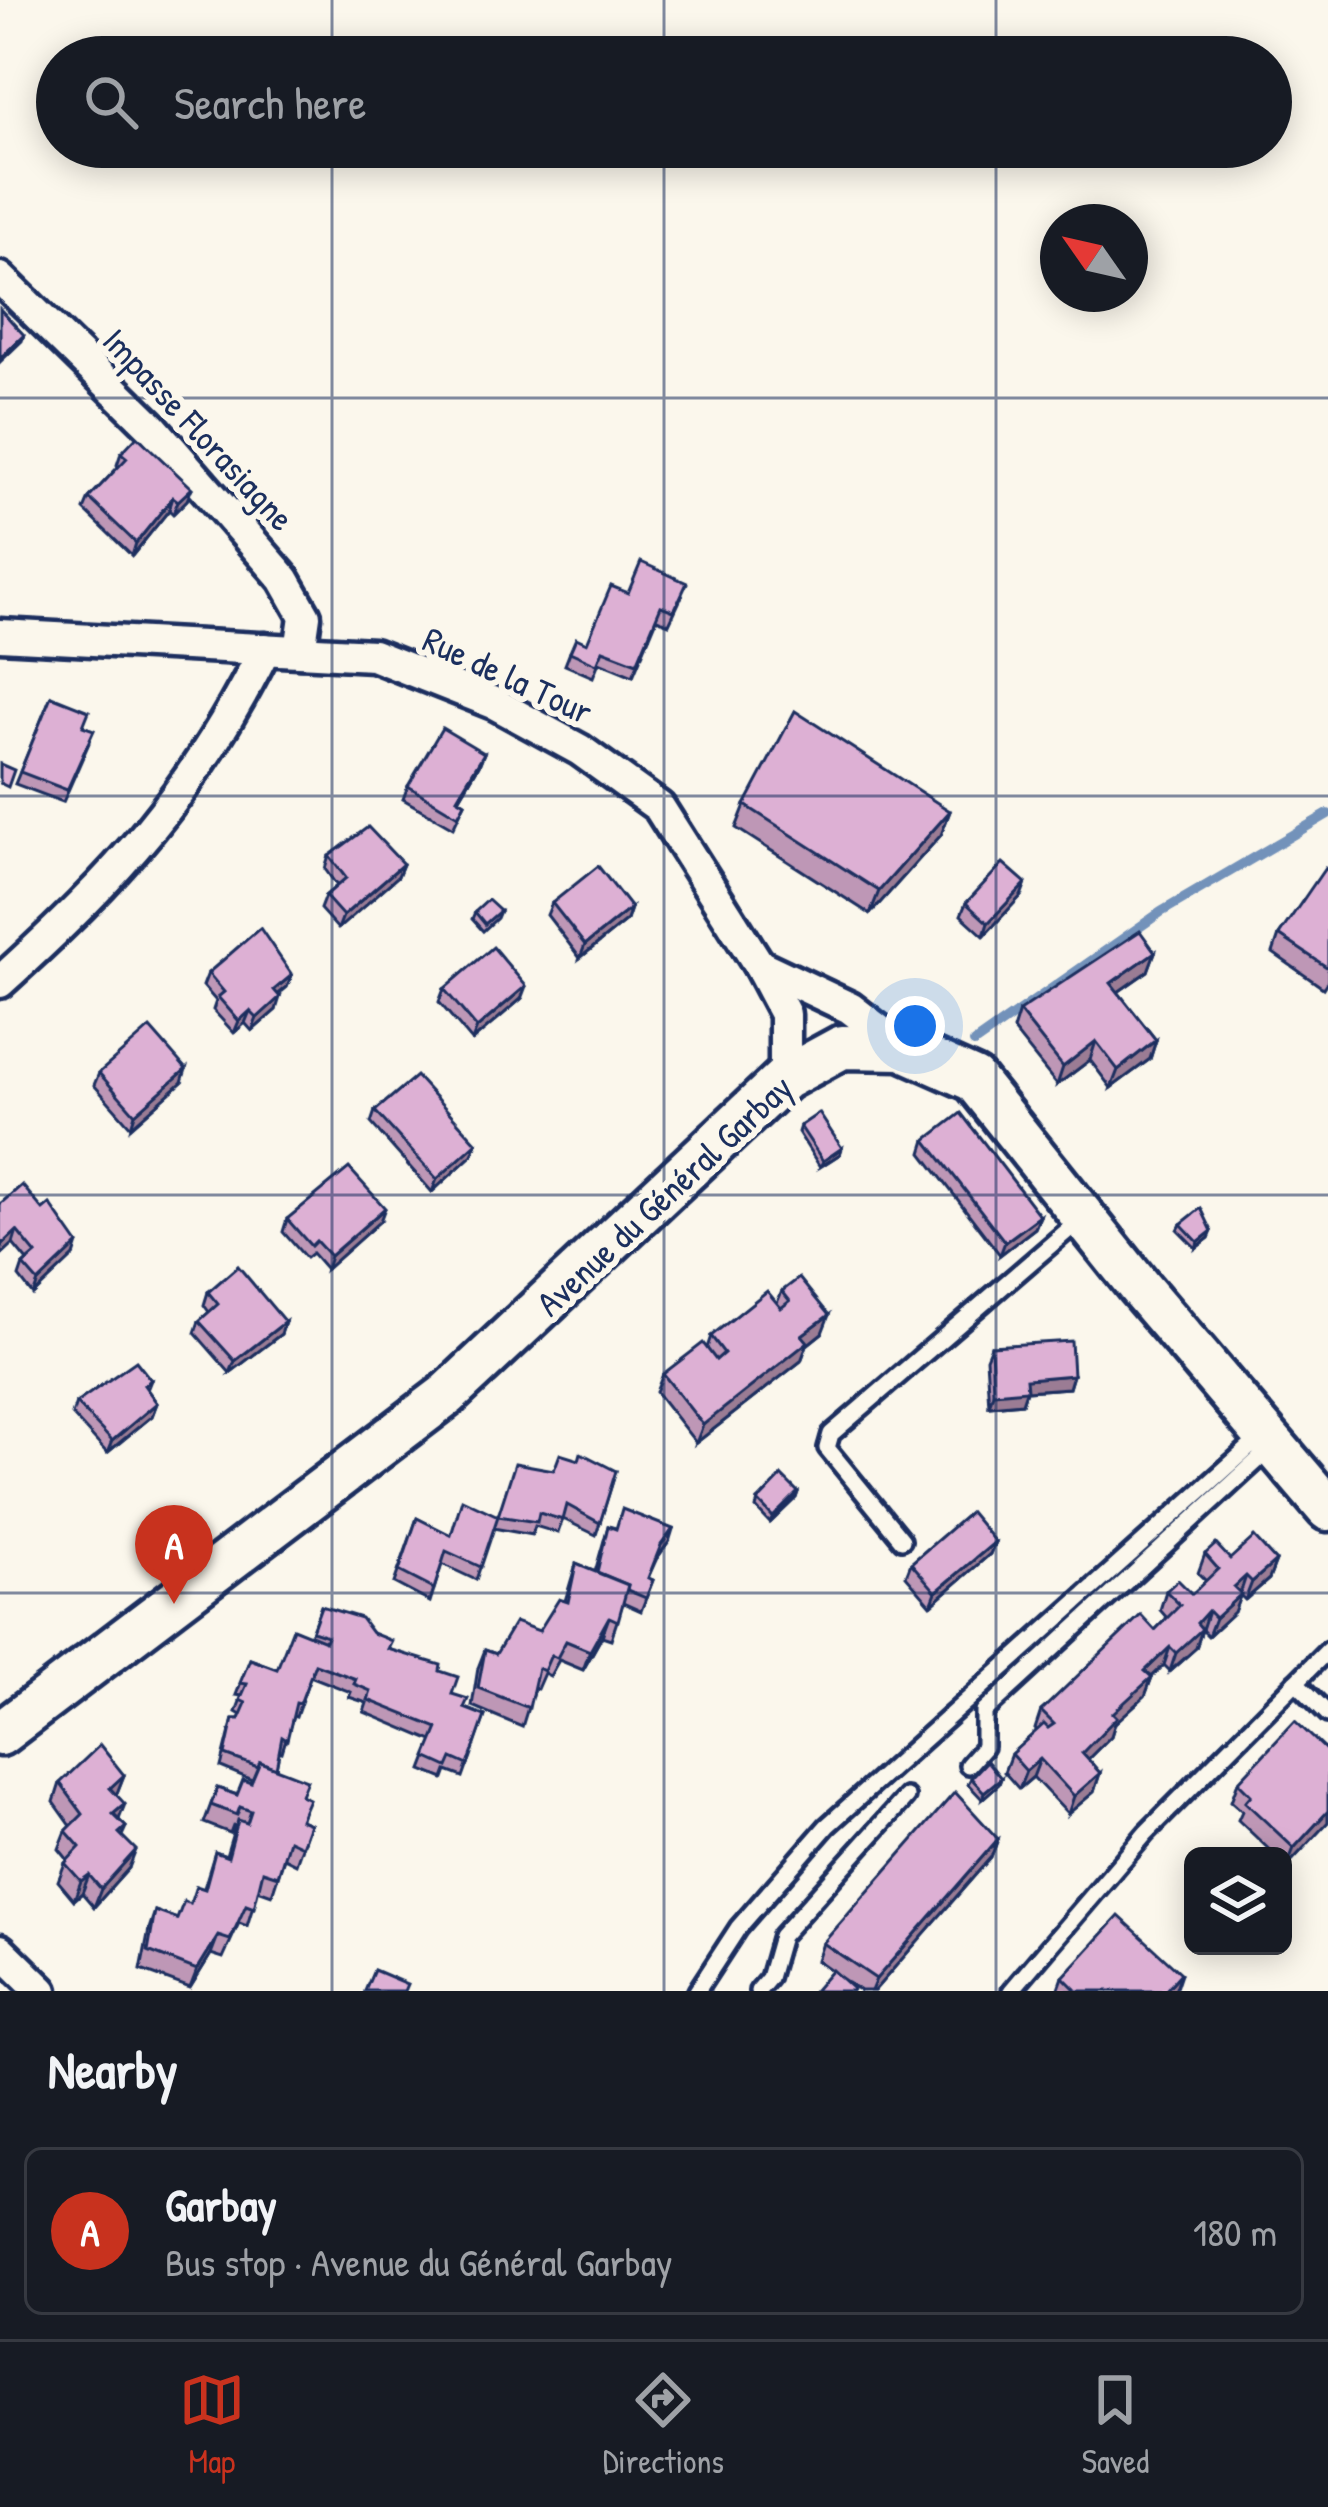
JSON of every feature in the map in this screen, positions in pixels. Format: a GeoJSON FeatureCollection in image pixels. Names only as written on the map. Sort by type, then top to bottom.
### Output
{"type":"FeatureCollection","features":[{"type":"Feature","properties":{"kind":"main road","name":"Avenue du Général Garbay"},"geometry":{"type":"LineString","coordinates":[[0,1733],[448,1394],[785,1078],[842,1047],[902,1048],[974,1080],[1328,1509]]}},
{"type":"Feature","properties":{"kind":"street","name":"Impasse Florasiagne"},"geometry":{"type":"LineString","coordinates":[[0,278],[154,428],[284,578],[305,616],[300,651]]}},
{"type":"Feature","properties":{"kind":"street","name":"Rue de la Tour"},"geometry":{"type":"LineString","coordinates":[[0,635],[373,655],[494,703],[580,750],[659,807],[759,965],[785,1014],[785,1078]]}},
{"type":"Feature","properties":{"kind":"street"},"geometry":{"type":"LineString","coordinates":[[0,982],[152,833],[222,735],[265,650]]}},
{"type":"Feature","properties":{"kind":"street"},"geometry":{"type":"LineString","coordinates":[[759,965],[850,1008],[902,1048]]}},
{"type":"Feature","properties":{"kind":"street"},"geometry":{"type":"LineString","coordinates":[[0,1950],[42,1991]]}},
{"type":"Feature","properties":{"kind":"lane"},"geometry":{"type":"LineString","coordinates":[[902,1540],[827,1448],[831,1434],[1083,1217]]}},
{"type":"Feature","properties":{"kind":"lane"},"geometry":{"type":"LineString","coordinates":[[968,1765],[984,1747],[984,1712],[1247,1476],[1268,1440]]}},
{"type":"Feature","properties":{"kind":"lane"},"geometry":{"type":"LineString","coordinates":[[697,1991],[738,1928],[827,1826],[1268,1440]]}},
{"type":"Feature","properties":{"kind":"lane"},"geometry":{"type":"LineString","coordinates":[[1011,1991],[1146,1833],[1328,1650]]}},
{"type":"Feature","properties":{"kind":"lane"},"geometry":{"type":"LineString","coordinates":[[1296,1682],[1328,1714]]}},
{"type":"Feature","properties":{"kind":"lane"},"geometry":{"type":"LineString","coordinates":[[758,1991],[770,1978],[781,1936],[907,1797]]}},
{"type":"Feature","properties":{"kind":"building"},"geometry":{"type":"Polygon","coordinates":[[[0,309],[24,335],[0,358],[0,309]]]}},
{"type":"Feature","properties":{"kind":"building"},"geometry":{"type":"Polygon","coordinates":[[[137,436],[192,488],[178,501],[173,497],[136,543],[89,498],[127,458],[121,453],[137,436]]]}},
{"type":"Feature","properties":{"kind":"building"},"geometry":{"type":"Polygon","coordinates":[[[641,562],[687,583],[674,611],[661,606],[637,663],[603,650],[597,664],[570,652],[576,638],[587,643],[611,586],[628,593],[641,562]]]}},
{"type":"Feature","properties":{"kind":"building"},"geometry":{"type":"Polygon","coordinates":[[[51,696],[89,711],[83,726],[94,730],[67,790],[20,772],[51,696]]]}},
{"type":"Feature","properties":{"kind":"building"},"geometry":{"type":"Polygon","coordinates":[[[795,711],[950,811],[879,891],[745,805],[795,711]]]}},
{"type":"Feature","properties":{"kind":"building"},"geometry":{"type":"Polygon","coordinates":[[[442,728],[484,753],[457,798],[465,803],[458,816],[408,786],[442,728]]]}},
{"type":"Feature","properties":{"kind":"building"},"geometry":{"type":"Polygon","coordinates":[[[0,764],[14,770],[8,787],[0,783],[0,764]]]}},
{"type":"Feature","properties":{"kind":"building"},"geometry":{"type":"Polygon","coordinates":[[[368,827],[403,864],[343,916],[325,896],[346,878],[329,856],[368,827]]]}},
{"type":"Feature","properties":{"kind":"building"},"geometry":{"type":"Polygon","coordinates":[[[1003,863],[1026,883],[988,923],[966,903],[1003,863]]]}},
{"type":"Feature","properties":{"kind":"building"},"geometry":{"type":"Polygon","coordinates":[[[598,866],[631,908],[585,945],[552,903],[598,866]]]}},
{"type":"Feature","properties":{"kind":"building"},"geometry":{"type":"Polygon","coordinates":[[[1328,870],[1328,968],[1279,935],[1328,870]]]}},
{"type":"Feature","properties":{"kind":"building"},"geometry":{"type":"Polygon","coordinates":[[[488,900],[500,911],[485,924],[475,912],[488,900]]]}},
{"type":"Feature","properties":{"kind":"building"},"geometry":{"type":"Polygon","coordinates":[[[260,928],[292,975],[274,990],[280,997],[257,1018],[250,1011],[239,1021],[218,997],[224,992],[208,973],[260,928]]]}},
{"type":"Feature","properties":{"kind":"building"},"geometry":{"type":"Polygon","coordinates":[[[1140,931],[1155,952],[1111,983],[1156,1040],[1118,1070],[1096,1041],[1063,1067],[1019,1011],[1140,931]]]}},
{"type":"Feature","properties":{"kind":"building"},"geometry":{"type":"Polygon","coordinates":[[[493,947],[526,986],[477,1028],[444,989],[493,947]]]}},
{"type":"Feature","properties":{"kind":"building"},"geometry":{"type":"Polygon","coordinates":[[[150,1028],[186,1069],[135,1114],[99,1073],[150,1028]]]}},
{"type":"Feature","properties":{"kind":"building"},"geometry":{"type":"Polygon","coordinates":[[[416,1076],[477,1143],[437,1179],[375,1111],[416,1076]]]}},
{"type":"Feature","properties":{"kind":"building"},"geometry":{"type":"Polygon","coordinates":[[[819,1113],[842,1148],[823,1161],[800,1126],[819,1113]]]}},
{"type":"Feature","properties":{"kind":"building"},"geometry":{"type":"Polygon","coordinates":[[[961,1113],[1040,1216],[1005,1242],[926,1140],[961,1113]]]}},
{"type":"Feature","properties":{"kind":"building"},"geometry":{"type":"Polygon","coordinates":[[[349,1168],[385,1208],[330,1256],[316,1241],[311,1246],[287,1219],[349,1168]]]}},
{"type":"Feature","properties":{"kind":"building"},"geometry":{"type":"Polygon","coordinates":[[[22,1185],[43,1210],[50,1204],[78,1244],[38,1282],[23,1265],[36,1254],[17,1231],[3,1244],[0,1240],[0,1204],[22,1185]]]}},
{"type":"Feature","properties":{"kind":"building"},"geometry":{"type":"Polygon","coordinates":[[[1201,1208],[1212,1231],[1198,1242],[1181,1224],[1201,1208]]]}},
{"type":"Feature","properties":{"kind":"building"},"geometry":{"type":"Polygon","coordinates":[[[238,1266],[285,1322],[235,1361],[199,1321],[218,1304],[208,1292],[238,1266]]]}},
{"type":"Feature","properties":{"kind":"building"},"geometry":{"type":"Polygon","coordinates":[[[799,1278],[829,1315],[802,1335],[808,1342],[703,1425],[663,1374],[703,1343],[716,1360],[724,1353],[711,1336],[767,1291],[781,1308],[790,1301],[782,1291],[799,1278]]]}},
{"type":"Feature","properties":{"kind":"building"},"geometry":{"type":"Polygon","coordinates":[[[1071,1341],[1073,1375],[1026,1379],[1027,1390],[993,1393],[991,1346],[1071,1341]]]}},
{"type":"Feature","properties":{"kind":"building"},"geometry":{"type":"Polygon","coordinates":[[[136,1361],[151,1380],[144,1385],[157,1403],[112,1441],[76,1403],[136,1361]]]}},
{"type":"Feature","properties":{"kind":"building"},"geometry":{"type":"Polygon","coordinates":[[[581,1453],[616,1471],[600,1523],[567,1505],[563,1520],[539,1513],[537,1522],[498,1516],[515,1463],[554,1470],[560,1454],[579,1460],[581,1453]]]}},
{"type":"Feature","properties":{"kind":"building"},"geometry":{"type":"Polygon","coordinates":[[[782,1476],[798,1492],[773,1517],[758,1501],[782,1476]]]}},
{"type":"Feature","properties":{"kind":"building"},"geometry":{"type":"Polygon","coordinates":[[[462,1499],[498,1516],[481,1567],[446,1551],[434,1589],[399,1571],[417,1518],[451,1535],[462,1499]]]}},
{"type":"Feature","properties":{"kind":"building"},"geometry":{"type":"Polygon","coordinates":[[[622,1509],[673,1529],[648,1578],[653,1580],[646,1598],[597,1572],[608,1526],[616,1529],[622,1509]]]}},
{"type":"Feature","properties":{"kind":"building"},"geometry":{"type":"Polygon","coordinates":[[[970,1512],[995,1542],[936,1592],[911,1563],[970,1512]]]}},
{"type":"Feature","properties":{"kind":"building"},"geometry":{"type":"Polygon","coordinates":[[[1254,1537],[1276,1561],[1252,1582],[1246,1576],[1234,1587],[1241,1594],[1215,1618],[1208,1611],[1197,1623],[1202,1629],[1176,1653],[1170,1647],[1145,1671],[1152,1677],[1113,1713],[1117,1717],[1082,1753],[1100,1773],[1074,1796],[1040,1759],[1026,1771],[1011,1754],[1044,1724],[1048,1728],[1054,1724],[1041,1711],[1141,1615],[1155,1630],[1180,1605],[1166,1591],[1178,1580],[1192,1594],[1218,1569],[1205,1554],[1216,1544],[1230,1559],[1254,1537]]]}},
{"type":"Feature","properties":{"kind":"building"},"geometry":{"type":"Polygon","coordinates":[[[576,1564],[628,1585],[618,1621],[609,1617],[590,1651],[566,1641],[557,1658],[551,1655],[544,1671],[538,1668],[529,1708],[478,1688],[485,1650],[496,1654],[515,1622],[539,1631],[559,1599],[568,1602],[576,1564]]]}},
{"type":"Feature","properties":{"kind":"building"},"geometry":{"type":"Polygon","coordinates":[[[321,1606],[361,1618],[372,1633],[392,1641],[388,1649],[441,1665],[440,1671],[458,1677],[452,1694],[468,1699],[464,1708],[485,1716],[468,1765],[452,1758],[448,1767],[426,1757],[438,1728],[368,1700],[371,1691],[354,1684],[356,1679],[315,1664],[300,1704],[296,1703],[287,1740],[282,1737],[276,1768],[225,1755],[233,1719],[239,1719],[246,1703],[240,1700],[247,1684],[240,1683],[250,1659],[277,1669],[293,1628],[325,1641],[327,1636],[312,1631],[321,1606]]]}},
{"type":"Feature","properties":{"kind":"building"},"geometry":{"type":"Polygon","coordinates":[[[1295,1721],[1328,1752],[1328,1811],[1294,1848],[1245,1802],[1251,1795],[1238,1782],[1295,1721]]]}},
{"type":"Feature","properties":{"kind":"building"},"geometry":{"type":"Polygon","coordinates":[[[100,1745],[124,1775],[110,1788],[125,1804],[113,1814],[126,1827],[119,1833],[136,1850],[101,1889],[89,1875],[81,1881],[65,1863],[80,1847],[66,1831],[83,1814],[60,1783],[100,1745]]]}},
{"type":"Feature","properties":{"kind":"building"},"geometry":{"type":"Polygon","coordinates":[[[987,1761],[1001,1778],[984,1792],[971,1778],[987,1761]]]}},
{"type":"Feature","properties":{"kind":"building"},"geometry":{"type":"Polygon","coordinates":[[[260,1762],[307,1780],[301,1795],[309,1799],[300,1820],[310,1824],[302,1846],[289,1840],[278,1876],[263,1871],[254,1908],[246,1905],[230,1940],[218,1936],[197,1970],[148,1951],[155,1911],[177,1919],[184,1901],[190,1904],[196,1886],[205,1889],[215,1852],[228,1857],[238,1820],[247,1823],[251,1811],[240,1807],[237,1815],[211,1805],[217,1788],[237,1795],[243,1780],[251,1783],[260,1762]]]}},
{"type":"Feature","properties":{"kind":"building"},"geometry":{"type":"Polygon","coordinates":[[[955,1792],[998,1839],[876,1979],[823,1943],[955,1792]]]}},
{"type":"Feature","properties":{"kind":"building"},"geometry":{"type":"Polygon","coordinates":[[[1119,1916],[1181,1973],[1165,1991],[1074,1991],[1063,1977],[1119,1916]]]}},
{"type":"Feature","properties":{"kind":"building"},"geometry":{"type":"Polygon","coordinates":[[[374,1970],[407,1984],[404,1991],[365,1991],[374,1970]]]}},
{"type":"Feature","properties":{"kind":"building"},"geometry":{"type":"Polygon","coordinates":[[[832,1970],[853,1989],[852,1991],[814,1991],[832,1970]]]}},
{"type":"Feature","properties":{"kind":"waterway"},"geometry":{"type":"LineString","coordinates":[[974,1043],[1161,912],[1328,814]]}},
{"type":"Feature","properties":{"kind":"place","name":"Garbay"},"geometry":{"type":"Point","coordinates":[174,1604]}}]}
